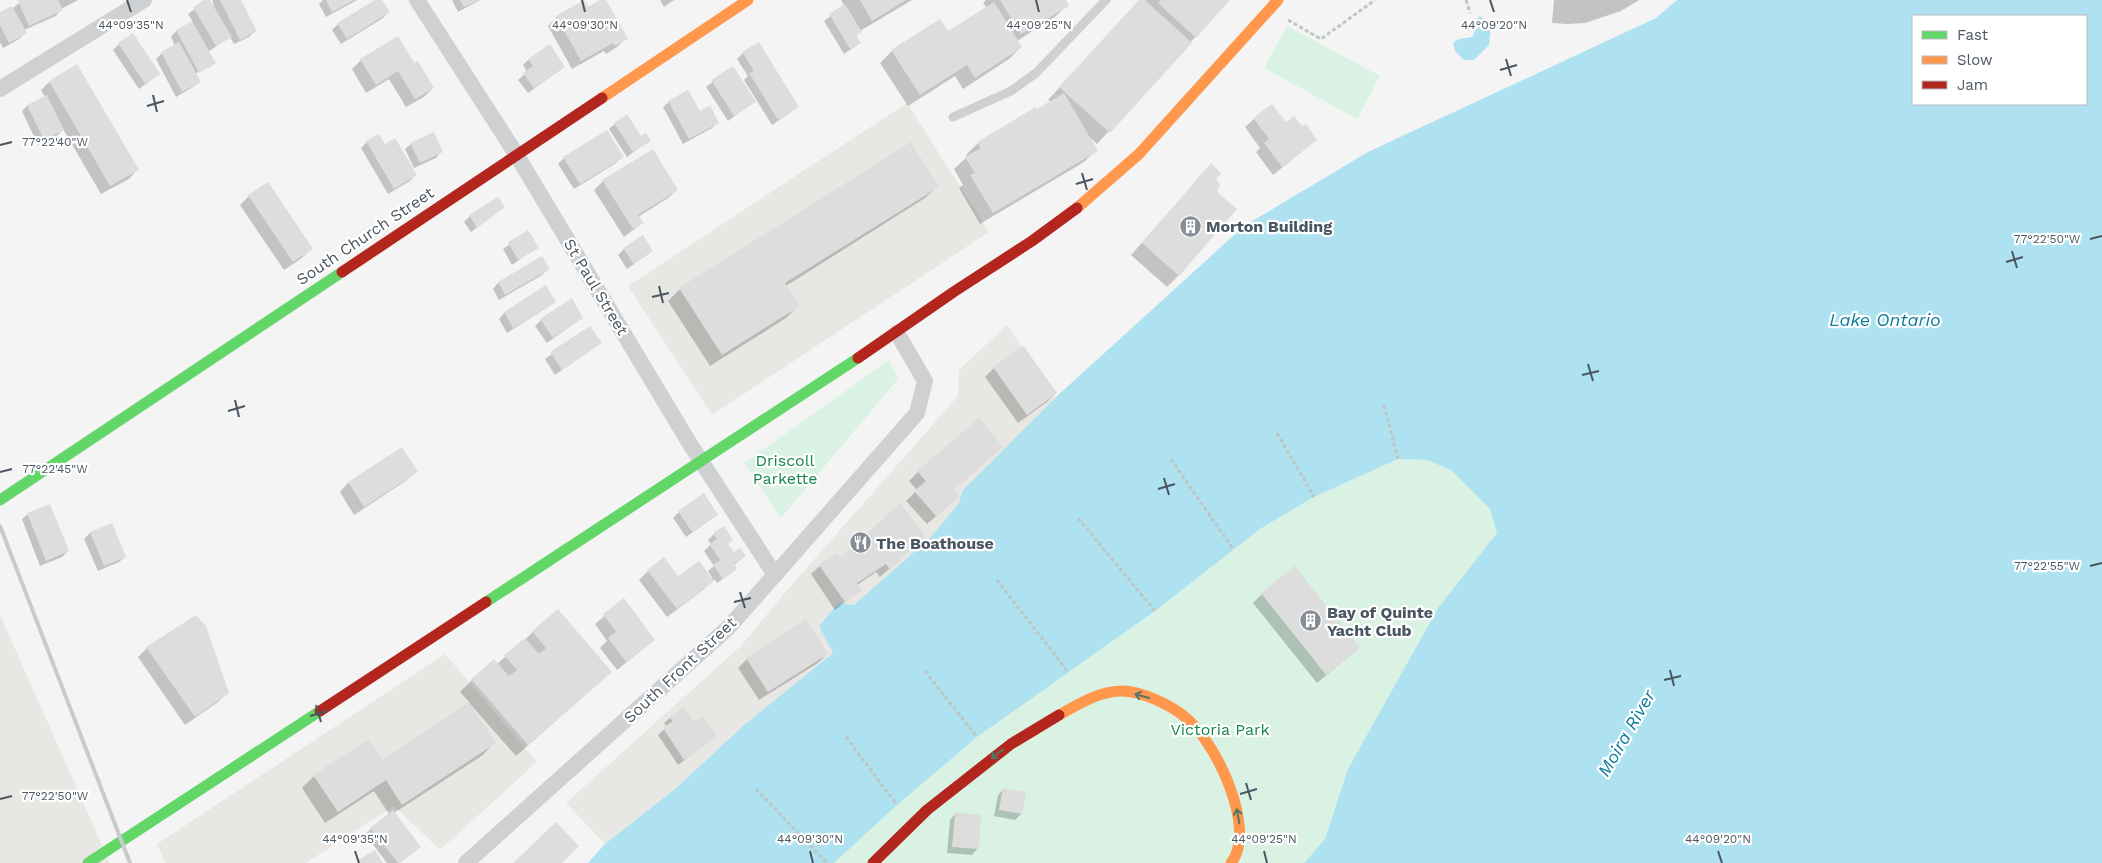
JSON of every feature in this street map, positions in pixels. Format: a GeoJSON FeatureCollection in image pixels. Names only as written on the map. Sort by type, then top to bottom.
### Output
{"type":"FeatureCollection","features":[{"type":"Feature","properties":{"kind":"street"},"geometry":{"type":"LineString","coordinates":[[0,89],[144,0]]}},
{"type":"Feature","properties":{"kind":"street","name":"St Paul Street"},"geometry":{"type":"LineString","coordinates":[[417,0],[516,154],[700,460],[775,575]]}},
{"type":"Feature","properties":{"kind":"street","name":"South Church Street"},"geometry":{"type":"LineString","coordinates":[[0,500],[748,0]]}},
{"type":"Feature","properties":{"kind":"street"},"geometry":{"type":"LineString","coordinates":[[88,863],[700,460],[897,333],[955,291],[1032,241],[1090,198],[1139,154],[1274,4]]}},
{"type":"Feature","properties":{"kind":"street","name":"South Front Street"},"geometry":{"type":"LineString","coordinates":[[466,863],[729,627],[917,413],[925,381],[897,333]]}},
{"type":"Feature","properties":{"kind":"street"},"geometry":{"type":"LineString","coordinates":[[873,863],[927,810],[1011,744],[1088,698],[1123,691],[1155,699],[1186,717],[1211,748],[1234,796],[1240,829],[1235,858],[1231,863]]}},
{"type":"Feature","properties":{"kind":"lane"},"geometry":{"type":"LineString","coordinates":[[953,118],[1011,91],[1036,74],[1106,0]]}},
{"type":"Feature","properties":{"kind":"path"},"geometry":{"type":"LineString","coordinates":[[1274,4],[1321,39],[1375,0]]}},
{"type":"Feature","properties":{"kind":"path"},"geometry":{"type":"LineString","coordinates":[[1466,0],[1470,13]]}},
{"type":"Feature","properties":{"kind":"path"},"geometry":{"type":"LineString","coordinates":[[1384,405],[1398,459]]}},
{"type":"Feature","properties":{"kind":"path"},"geometry":{"type":"LineString","coordinates":[[1277,433],[1314,497]]}},
{"type":"Feature","properties":{"kind":"path"},"geometry":{"type":"LineString","coordinates":[[1171,459],[1233,549]]}},
{"type":"Feature","properties":{"kind":"path"},"geometry":{"type":"LineString","coordinates":[[1078,518],[1155,611]]}},
{"type":"Feature","properties":{"kind":"path"},"geometry":{"type":"LineString","coordinates":[[997,580],[1068,672]]}},
{"type":"Feature","properties":{"kind":"path"},"geometry":{"type":"LineString","coordinates":[[925,671],[977,737]]}},
{"type":"Feature","properties":{"kind":"path"},"geometry":{"type":"LineString","coordinates":[[846,737],[897,805]]}},
{"type":"Feature","properties":{"kind":"path"},"geometry":{"type":"LineString","coordinates":[[756,789],[827,863]]}},
{"type":"Feature","properties":{"kind":"shaded area"},"geometry":{"type":"Polygon","coordinates":[[[907,103],[989,232],[712,415],[628,286],[907,103]]]}},
{"type":"Feature","properties":{"kind":"shaded area"},"geometry":{"type":"Polygon","coordinates":[[[1007,325],[1056,397],[962,491],[959,503],[929,539],[903,564],[854,605],[839,603],[834,653],[743,726],[675,789],[605,844],[566,803],[742,645],[782,596],[958,396],[959,370],[1007,325]]]}},
{"type":"Feature","properties":{"kind":"shaded area"},"geometry":{"type":"Polygon","coordinates":[[[0,615],[110,863],[0,863],[0,615]]]}},
{"type":"Feature","properties":{"kind":"shaded area"},"geometry":{"type":"Polygon","coordinates":[[[445,654],[537,762],[440,850],[394,806],[306,863],[165,863],[157,844],[445,654]]]}},
{"type":"Feature","properties":{"kind":"green space"},"geometry":{"type":"Polygon","coordinates":[[[1287,26],[1380,76],[1357,119],[1264,68],[1287,26]]]}},
{"type":"Feature","properties":{"kind":"green space","name":"Driscoll Parkette"},"geometry":{"type":"Polygon","coordinates":[[[889,360],[898,379],[781,518],[744,463],[889,360]]]}},
{"type":"Feature","properties":{"kind":"green space","name":"Victoria Park"},"geometry":{"type":"Polygon","coordinates":[[[1398,459],[1428,460],[1452,471],[1490,509],[1498,534],[1438,608],[1348,769],[1325,839],[1304,863],[834,863],[897,805],[977,737],[1155,611],[1260,529],[1314,497],[1398,459]]]}},
{"type":"Feature","properties":{"kind":"water"},"geometry":{"type":"Polygon","coordinates":[[[1677,0],[2102,0],[2102,863],[1304,863],[1325,839],[1348,769],[1438,608],[1497,533],[1490,509],[1452,471],[1428,460],[1398,459],[1314,497],[1260,529],[1155,611],[977,737],[897,805],[834,863],[588,863],[605,844],[675,789],[743,726],[833,653],[819,626],[839,603],[854,605],[929,539],[959,503],[962,491],[1056,397],[1244,226],[1368,152],[1656,18],[1677,0]]]}},
{"type":"Feature","properties":{"kind":"water"},"geometry":{"type":"Polygon","coordinates":[[[1480,16],[1491,27],[1489,45],[1474,60],[1464,60],[1455,51],[1453,43],[1459,39],[1472,37],[1474,34],[1471,24],[1480,16]]]}},
{"type":"Feature","properties":{"kind":"building"},"geometry":{"type":"Polygon","coordinates":[[[58,0],[63,10],[29,26],[18,1],[58,0]]]}},
{"type":"Feature","properties":{"kind":"building"},"geometry":{"type":"Polygon","coordinates":[[[204,0],[210,0],[232,37],[216,46],[193,7],[204,0]]]}},
{"type":"Feature","properties":{"kind":"building"},"geometry":{"type":"Polygon","coordinates":[[[220,0],[241,0],[257,31],[240,40],[220,0]]]}},
{"type":"Feature","properties":{"kind":"building"},"geometry":{"type":"Polygon","coordinates":[[[326,0],[354,0],[332,12],[326,0]]]}},
{"type":"Feature","properties":{"kind":"building"},"geometry":{"type":"Polygon","coordinates":[[[375,0],[382,0],[390,12],[347,39],[337,23],[375,0]]]}},
{"type":"Feature","properties":{"kind":"building"},"geometry":{"type":"Polygon","coordinates":[[[460,0],[479,0],[464,7],[460,0]]]}},
{"type":"Feature","properties":{"kind":"building"},"geometry":{"type":"Polygon","coordinates":[[[584,0],[588,7],[600,0],[606,0],[628,39],[615,46],[613,43],[581,61],[556,16],[584,0]]]}},
{"type":"Feature","properties":{"kind":"building"},"geometry":{"type":"Polygon","coordinates":[[[860,0],[906,0],[872,21],[860,0]]]}},
{"type":"Feature","properties":{"kind":"building"},"geometry":{"type":"Polygon","coordinates":[[[1000,0],[1066,0],[1069,6],[1021,34],[1000,0]]]}},
{"type":"Feature","properties":{"kind":"building"},"geometry":{"type":"Polygon","coordinates":[[[1139,0],[1145,0],[1192,43],[1110,133],[1059,87],[1139,0]]]}},
{"type":"Feature","properties":{"kind":"building"},"geometry":{"type":"Polygon","coordinates":[[[1161,0],[1230,0],[1196,38],[1158,3],[1161,0]]]}},
{"type":"Feature","properties":{"kind":"building"},"geometry":{"type":"Polygon","coordinates":[[[994,2],[1022,47],[975,78],[967,65],[920,95],[891,50],[940,19],[948,31],[994,2]]]}},
{"type":"Feature","properties":{"kind":"building"},"geometry":{"type":"Polygon","coordinates":[[[845,4],[862,32],[856,35],[861,43],[850,49],[829,14],[845,4]]]}},
{"type":"Feature","properties":{"kind":"building"},"geometry":{"type":"Polygon","coordinates":[[[12,6],[27,33],[9,43],[0,25],[0,12],[12,6]]]}},
{"type":"Feature","properties":{"kind":"building"},"geometry":{"type":"Polygon","coordinates":[[[192,21],[216,63],[199,73],[176,30],[192,21]]]}},
{"type":"Feature","properties":{"kind":"building"},"geometry":{"type":"Polygon","coordinates":[[[133,33],[160,74],[145,84],[118,43],[133,33]]]}},
{"type":"Feature","properties":{"kind":"building"},"geometry":{"type":"Polygon","coordinates":[[[398,36],[414,63],[418,61],[434,88],[415,99],[398,71],[376,85],[360,59],[398,36]]]}},
{"type":"Feature","properties":{"kind":"building"},"geometry":{"type":"Polygon","coordinates":[[[179,42],[201,82],[182,92],[161,52],[179,42]]]}},
{"type":"Feature","properties":{"kind":"building"},"geometry":{"type":"Polygon","coordinates":[[[759,42],[799,107],[778,120],[749,73],[754,71],[742,52],[759,42]]]}},
{"type":"Feature","properties":{"kind":"building"},"geometry":{"type":"Polygon","coordinates":[[[550,44],[565,67],[534,88],[523,73],[533,66],[528,59],[550,44]]]}},
{"type":"Feature","properties":{"kind":"building"},"geometry":{"type":"Polygon","coordinates":[[[77,64],[139,170],[110,186],[49,81],[77,64]]]}},
{"type":"Feature","properties":{"kind":"building"},"geometry":{"type":"Polygon","coordinates":[[[733,66],[756,102],[734,116],[711,80],[733,66]]]}},
{"type":"Feature","properties":{"kind":"building"},"geometry":{"type":"Polygon","coordinates":[[[688,90],[700,111],[710,105],[719,123],[689,139],[668,101],[688,90]]]}},
{"type":"Feature","properties":{"kind":"building"},"geometry":{"type":"Polygon","coordinates":[[[1064,93],[1098,151],[993,213],[970,175],[975,173],[965,157],[981,148],[977,142],[1036,107],[1037,109],[1064,93]]]}},
{"type":"Feature","properties":{"kind":"building"},"geometry":{"type":"Polygon","coordinates":[[[47,95],[64,130],[44,140],[27,105],[47,95]]]}},
{"type":"Feature","properties":{"kind":"building"},"geometry":{"type":"Polygon","coordinates":[[[1272,104],[1286,122],[1294,116],[1302,126],[1306,124],[1317,140],[1282,167],[1264,143],[1269,139],[1253,118],[1272,104]]]}},
{"type":"Feature","properties":{"kind":"building"},"geometry":{"type":"Polygon","coordinates":[[[627,114],[641,136],[646,133],[651,141],[633,152],[614,123],[627,114]]]}},
{"type":"Feature","properties":{"kind":"building"},"geometry":{"type":"Polygon","coordinates":[[[607,130],[624,157],[580,184],[563,157],[607,130]]]}},
{"type":"Feature","properties":{"kind":"building"},"geometry":{"type":"Polygon","coordinates":[[[434,132],[443,152],[420,163],[410,143],[434,132]]]}},
{"type":"Feature","properties":{"kind":"building"},"geometry":{"type":"Polygon","coordinates":[[[379,134],[385,144],[395,138],[417,175],[394,189],[366,141],[379,134]]]}},
{"type":"Feature","properties":{"kind":"building"},"geometry":{"type":"Polygon","coordinates":[[[911,142],[939,187],[785,283],[800,306],[722,355],[679,288],[911,142]]]}},
{"type":"Feature","properties":{"kind":"building"},"geometry":{"type":"Polygon","coordinates":[[[653,149],[678,190],[638,215],[644,223],[633,229],[602,180],[653,149]]]}},
{"type":"Feature","properties":{"kind":"building","name":"Morton Building"},"geometry":{"type":"Polygon","coordinates":[[[1211,163],[1221,173],[1216,179],[1220,184],[1217,192],[1237,209],[1179,276],[1142,243],[1211,163]]]}},
{"type":"Feature","properties":{"kind":"building"},"geometry":{"type":"Polygon","coordinates":[[[268,182],[313,249],[293,262],[248,195],[268,182]]]}},
{"type":"Feature","properties":{"kind":"building"},"geometry":{"type":"Polygon","coordinates":[[[498,197],[505,207],[477,228],[469,215],[498,197]]]}},
{"type":"Feature","properties":{"kind":"building"},"geometry":{"type":"Polygon","coordinates":[[[528,230],[539,248],[518,260],[508,242],[528,230]]]}},
{"type":"Feature","properties":{"kind":"building"},"geometry":{"type":"Polygon","coordinates":[[[643,235],[653,251],[634,264],[623,248],[643,235]]]}},
{"type":"Feature","properties":{"kind":"building"},"geometry":{"type":"Polygon","coordinates":[[[542,256],[550,269],[505,295],[498,282],[542,256]]]}},
{"type":"Feature","properties":{"kind":"building"},"geometry":{"type":"Polygon","coordinates":[[[546,285],[556,302],[513,328],[504,312],[546,285]]]}},
{"type":"Feature","properties":{"kind":"building"},"geometry":{"type":"Polygon","coordinates":[[[572,298],[583,318],[553,338],[540,319],[572,298]]]}},
{"type":"Feature","properties":{"kind":"building"},"geometry":{"type":"Polygon","coordinates":[[[590,326],[602,343],[562,370],[550,352],[590,326]]]}},
{"type":"Feature","properties":{"kind":"building"},"geometry":{"type":"Polygon","coordinates":[[[1023,345],[1057,393],[1027,415],[993,367],[1023,345]]]}},
{"type":"Feature","properties":{"kind":"building"},"geometry":{"type":"Polygon","coordinates":[[[979,418],[1003,447],[954,490],[960,496],[936,516],[914,491],[926,481],[917,471],[979,418]]]}},
{"type":"Feature","properties":{"kind":"building"},"geometry":{"type":"Polygon","coordinates":[[[402,447],[418,472],[364,507],[348,482],[402,447]]]}},
{"type":"Feature","properties":{"kind":"building"},"geometry":{"type":"Polygon","coordinates":[[[704,493],[718,515],[692,532],[678,511],[704,493]]]}},
{"type":"Feature","properties":{"kind":"building"},"geometry":{"type":"Polygon","coordinates":[[[900,503],[925,536],[890,570],[886,564],[857,583],[862,590],[845,602],[819,565],[836,553],[840,558],[900,503]]]}},
{"type":"Feature","properties":{"kind":"building"},"geometry":{"type":"Polygon","coordinates":[[[50,504],[69,551],[46,561],[27,513],[50,504]]]}},
{"type":"Feature","properties":{"kind":"building"},"geometry":{"type":"Polygon","coordinates":[[[112,523],[126,557],[104,566],[90,532],[112,523]]]}},
{"type":"Feature","properties":{"kind":"building"},"geometry":{"type":"Polygon","coordinates":[[[724,526],[733,540],[728,544],[734,552],[740,548],[746,556],[734,564],[737,569],[723,579],[713,565],[720,560],[709,544],[717,539],[713,533],[724,526]]]}},
{"type":"Feature","properties":{"kind":"building"},"geometry":{"type":"Polygon","coordinates":[[[664,557],[678,576],[699,561],[714,581],[677,609],[647,570],[664,557]]]}},
{"type":"Feature","properties":{"kind":"building","name":"Bay of Quinte Yacht Club"},"geometry":{"type":"Polygon","coordinates":[[[1295,566],[1360,648],[1326,675],[1261,593],[1295,566]]]}},
{"type":"Feature","properties":{"kind":"building"},"geometry":{"type":"Polygon","coordinates":[[[624,598],[655,640],[626,662],[608,638],[616,632],[603,614],[624,598]]]}},
{"type":"Feature","properties":{"kind":"building"},"geometry":{"type":"Polygon","coordinates":[[[558,609],[612,672],[528,745],[471,679],[494,659],[509,676],[517,670],[504,655],[525,638],[539,654],[546,648],[532,631],[558,609]]]}},
{"type":"Feature","properties":{"kind":"building"},"geometry":{"type":"Polygon","coordinates":[[[196,615],[206,626],[229,693],[195,717],[146,647],[196,615]]]}},
{"type":"Feature","properties":{"kind":"building"},"geometry":{"type":"Polygon","coordinates":[[[806,619],[828,654],[768,692],[746,658],[806,619]]]}},
{"type":"Feature","properties":{"kind":"building"},"geometry":{"type":"Polygon","coordinates":[[[469,702],[496,743],[402,805],[386,780],[338,812],[313,775],[369,739],[382,760],[469,702]]]}},
{"type":"Feature","properties":{"kind":"building"},"geometry":{"type":"Polygon","coordinates":[[[684,707],[694,722],[703,716],[717,737],[684,760],[663,728],[673,721],[669,717],[684,707]]]}},
{"type":"Feature","properties":{"kind":"building"},"geometry":{"type":"Polygon","coordinates":[[[1003,788],[1026,792],[1022,814],[999,810],[1003,788]]]}},
{"type":"Feature","properties":{"kind":"building"},"geometry":{"type":"Polygon","coordinates":[[[393,810],[421,847],[400,863],[398,863],[370,828],[393,810]]]}},
{"type":"Feature","properties":{"kind":"building"},"geometry":{"type":"Polygon","coordinates":[[[955,812],[981,815],[979,849],[952,847],[955,812]]]}},
{"type":"Feature","properties":{"kind":"building"},"geometry":{"type":"Polygon","coordinates":[[[556,822],[579,846],[562,863],[513,863],[556,822]]]}},
{"type":"Feature","properties":{"kind":"building"},"geometry":{"type":"Polygon","coordinates":[[[375,850],[383,863],[359,863],[358,860],[375,850]]]}},
{"type":"Feature","properties":{"kind":"railway"},"geometry":{"type":"LineString","coordinates":[[0,526],[130,863]]}},
{"type":"Feature","properties":{"kind":"traffic: fast"},"geometry":{"type":"LineString","coordinates":[[0,500],[342,272]]}},
{"type":"Feature","properties":{"kind":"traffic: fast"},"geometry":{"type":"LineString","coordinates":[[486,602],[858,358]]}},
{"type":"Feature","properties":{"kind":"traffic: fast"},"geometry":{"type":"LineString","coordinates":[[88,863],[320,711]]}},
{"type":"Feature","properties":{"kind":"traffic: slow"},"geometry":{"type":"LineString","coordinates":[[602,98],[748,0]]}},
{"type":"Feature","properties":{"kind":"traffic: slow"},"geometry":{"type":"LineString","coordinates":[[1077,208],[1139,154],[1278,0]]}},
{"type":"Feature","properties":{"kind":"traffic: slow"},"geometry":{"type":"LineString","coordinates":[[1059,715],[1097,696],[1122,691],[1138,693],[1155,700],[1185,717],[1197,728],[1220,764],[1236,808],[1239,829],[1238,848],[1231,863]]}},
{"type":"Feature","properties":{"kind":"traffic: jam"},"geometry":{"type":"LineString","coordinates":[[342,272],[602,98]]}},
{"type":"Feature","properties":{"kind":"traffic: jam"},"geometry":{"type":"LineString","coordinates":[[858,358],[1032,241],[1077,208]]}},
{"type":"Feature","properties":{"kind":"traffic: jam"},"geometry":{"type":"LineString","coordinates":[[320,711],[486,602]]}},
{"type":"Feature","properties":{"kind":"traffic: jam"},"geometry":{"type":"LineString","coordinates":[[873,863],[927,810],[1011,744],[1059,715]]}},
{"type":"Feature","properties":{"kind":"place","name":"Morton Building"},"geometry":{"type":"Point","coordinates":[1190,226]}},
{"type":"Feature","properties":{"kind":"place","name":"The Boathouse"},"geometry":{"type":"Point","coordinates":[860,543]}},
{"type":"Feature","properties":{"kind":"place","name":"Bay of Quinte Yacht Club"},"geometry":{"type":"Point","coordinates":[1311,621]}},
{"type":"Feature","properties":{"kind":"water label","name":"Lake Ontario"},"geometry":{"type":"Point","coordinates":[1885,319]}},
{"type":"Feature","properties":{"kind":"water label","name":"Moira River"},"geometry":{"type":"Point","coordinates":[1626,733]}}]}
